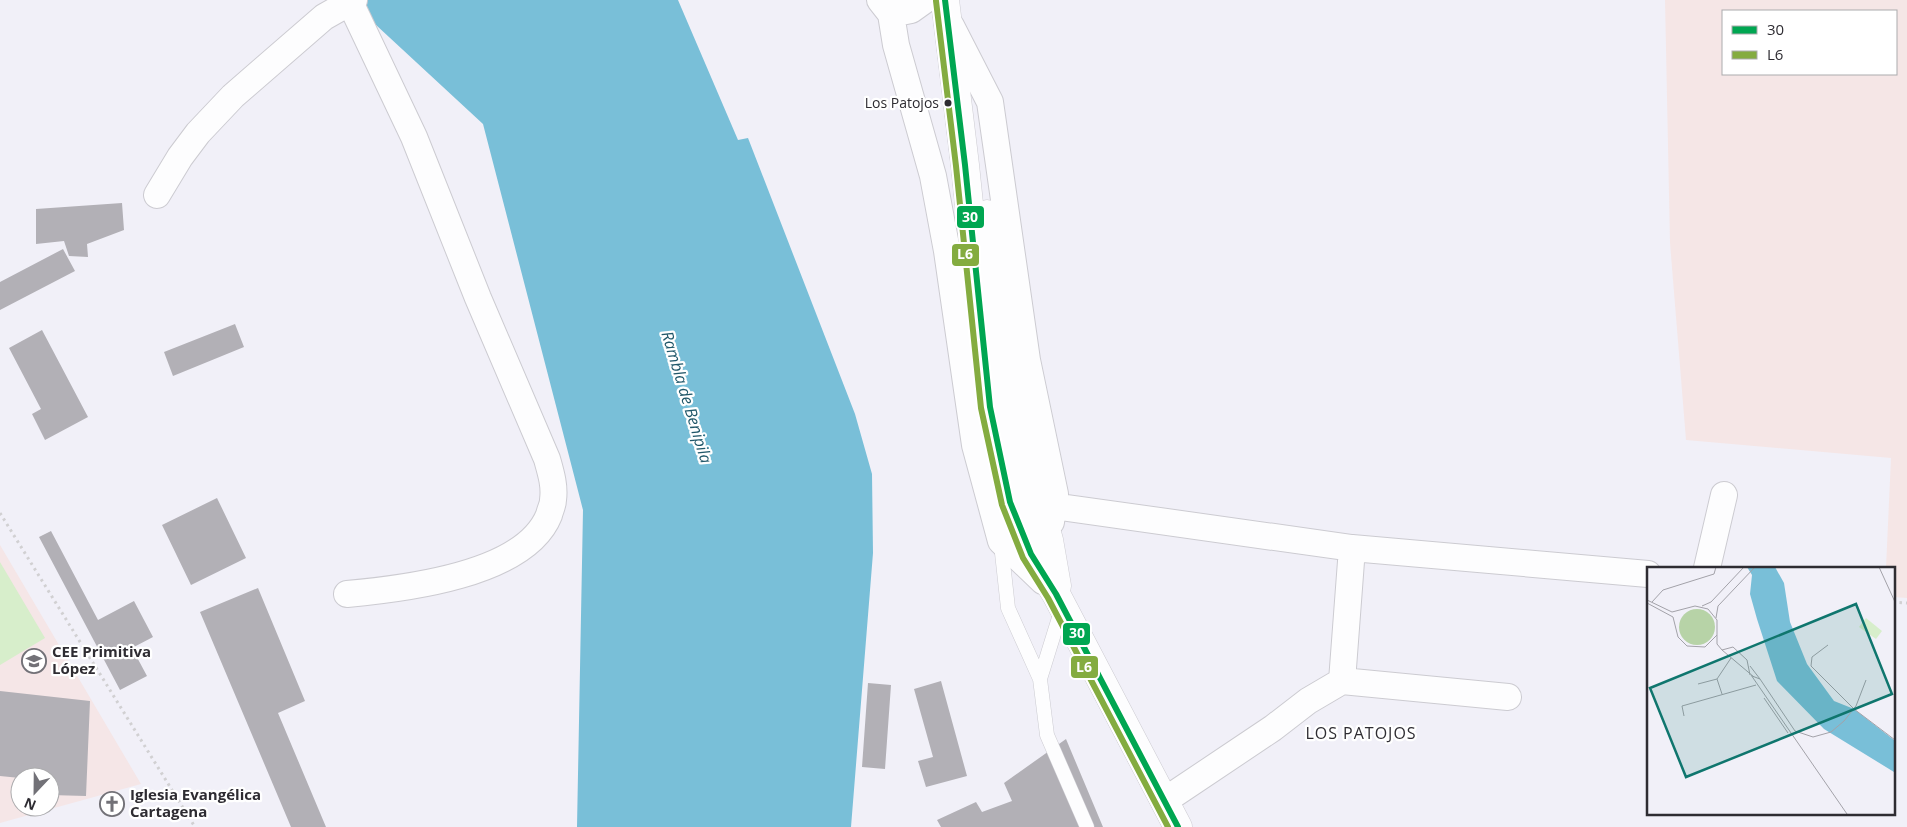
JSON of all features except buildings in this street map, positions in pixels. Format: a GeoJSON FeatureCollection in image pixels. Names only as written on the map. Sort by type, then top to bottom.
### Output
{"type":"FeatureCollection","features":[{"type":"Feature","properties":{"kind":"main road"},"geometry":{"type":"LineString","coordinates":[[942,8],[969,110],[985,203],[1014,404],[1026,460],[1049,540],[1060,601]]}},
{"type":"Feature","properties":{"kind":"main road"},"geometry":{"type":"LineString","coordinates":[[942,8],[965,165],[990,407],[1010,502],[1031,554],[1060,601],[1178,827]]}},
{"type":"Feature","properties":{"kind":"street"},"geometry":{"type":"LineString","coordinates":[[157,195],[180,157],[198,133],[233,96],[324,17],[351,1],[414,137],[478,298],[546,459],[553,481],[554,502],[546,522],[536,537],[519,549],[484,567],[417,586],[347,594]]}},
{"type":"Feature","properties":{"kind":"street"},"geometry":{"type":"LineString","coordinates":[[1049,540],[1055,494],[1027,360],[990,102],[942,8],[910,10],[885,7],[934,176],[947,251],[975,445],[1001,541],[1060,601]]}},
{"type":"Feature","properties":{"kind":"street"},"geometry":{"type":"LineString","coordinates":[[1707,567],[1724,495]]}},
{"type":"Feature","properties":{"kind":"street"},"geometry":{"type":"LineString","coordinates":[[1053,506],[1352,548],[1647,574]]}},
{"type":"Feature","properties":{"kind":"street"},"geometry":{"type":"LineString","coordinates":[[1342,681],[1352,548]]}},
{"type":"Feature","properties":{"kind":"street"},"geometry":{"type":"LineString","coordinates":[[1164,800],[1273,728],[1308,701],[1342,681],[1508,697]]}},
{"type":"Feature","properties":{"kind":"lane"},"geometry":{"type":"LineString","coordinates":[[1001,541],[1008,608],[1040,679],[1047,735],[1087,827]]}},
{"type":"Feature","properties":{"kind":"lane"},"geometry":{"type":"LineString","coordinates":[[1040,679],[1060,601]]}},
{"type":"Feature","properties":{"kind":"path"},"geometry":{"type":"LineString","coordinates":[[0,513],[195,827]]}},
{"type":"Feature","properties":{"kind":"path"},"geometry":{"type":"LineString","coordinates":[[1894,602],[1907,603]]}},
{"type":"Feature","properties":{"kind":"shaded area"},"geometry":{"type":"Polygon","coordinates":[[[1665,0],[1907,0],[1907,598],[1894,597],[1894,567],[1886,567],[1891,458],[1686,440],[1670,243],[1665,0]]]}},
{"type":"Feature","properties":{"kind":"shaded area","name":"CEE Primitiva López"},"geometry":{"type":"Polygon","coordinates":[[[0,545],[141,784],[60,806],[60,767],[10,767],[10,817],[22,817],[0,823],[0,545]]]}},
{"type":"Feature","properties":{"kind":"green space"},"geometry":{"type":"Polygon","coordinates":[[[0,562],[45,638],[0,665],[0,562]]]}},
{"type":"Feature","properties":{"kind":"water","name":"Rambla de Benipila"},"geometry":{"type":"Polygon","coordinates":[[[349,0],[678,0],[738,140],[748,138],[855,414],[872,474],[873,553],[851,827],[577,827],[583,510],[483,124],[349,0]]]}},
{"type":"Feature","properties":{"kind":"transit line","name":"30"},"geometry":{"type":"LineString","coordinates":[[945,0],[965,165],[990,407],[1010,502],[1031,554],[1056,594],[1178,827]]}},
{"type":"Feature","properties":{"kind":"transit line","name":"L6"},"geometry":{"type":"LineString","coordinates":[[936,1],[956,166],[981,408],[1002,505],[1023,558],[1048,598],[1168,827]]}},
{"type":"Feature","properties":{"kind":"place","name":"Los Patojos"},"geometry":{"type":"Point","coordinates":[948,103]}},
{"type":"Feature","properties":{"kind":"place","name":"CEE Primitiva López"},"geometry":{"type":"Point","coordinates":[34,661]}},
{"type":"Feature","properties":{"kind":"place","name":"Iglesia Evangélica Cartagena"},"geometry":{"type":"Point","coordinates":[112,804]}},
{"type":"Feature","properties":{"kind":"district","name":"LOS PATOJOS"},"geometry":{"type":"Point","coordinates":[1361,733]}}]}
